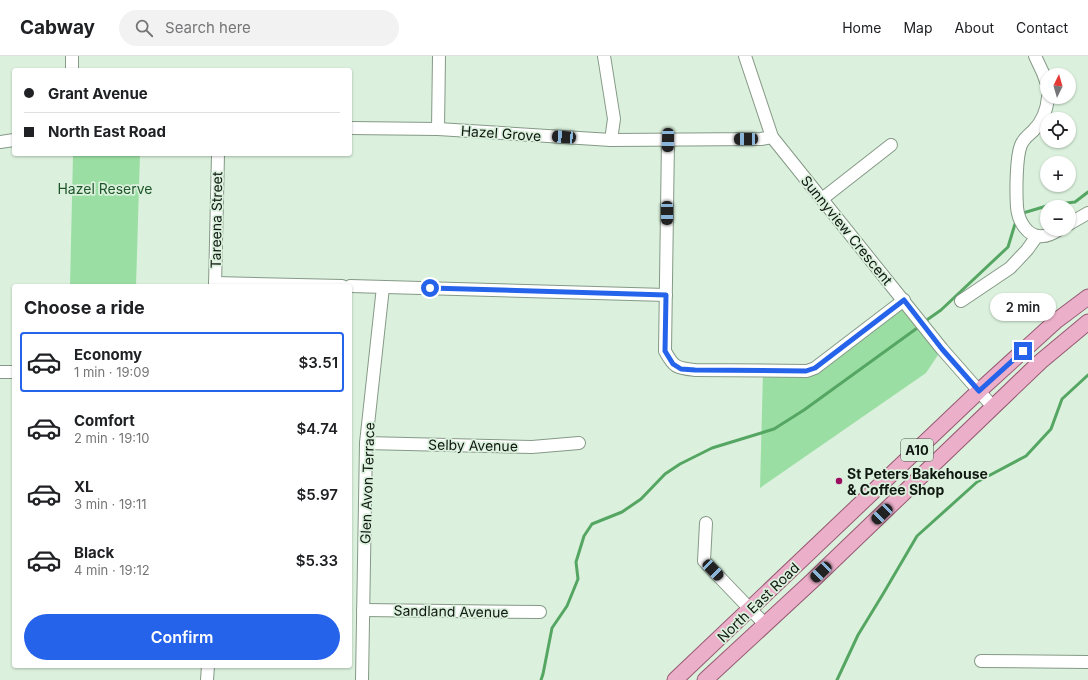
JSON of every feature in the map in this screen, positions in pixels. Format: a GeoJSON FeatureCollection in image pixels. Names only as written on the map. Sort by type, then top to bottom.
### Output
{"type":"FeatureCollection","features":[{"type":"Feature","properties":{"kind":"main road","name":"North East Road"},"geometry":{"type":"LineString","coordinates":[[679,679],[750,609],[979,391],[1056,321],[1088,297]]}},
{"type":"Feature","properties":{"kind":"main road","name":"North East Road"},"geometry":{"type":"LineString","coordinates":[[705,680],[766,624],[1040,362],[1088,322]]}},
{"type":"Feature","properties":{"kind":"street"},"geometry":{"type":"LineString","coordinates":[[72,56],[72,68]]}},
{"type":"Feature","properties":{"kind":"street"},"geometry":{"type":"LineString","coordinates":[[438,129],[439,56]]}},
{"type":"Feature","properties":{"kind":"street"},"geometry":{"type":"LineString","coordinates":[[604,56],[614,119],[611,140]]}},
{"type":"Feature","properties":{"kind":"street","name":"Sunnyview Crescent"},"geometry":{"type":"LineString","coordinates":[[745,56],[772,137],[942,349],[993,407]]}},
{"type":"Feature","properties":{"kind":"street"},"geometry":{"type":"LineString","coordinates":[[1035,56],[1041,68]]}},
{"type":"Feature","properties":{"kind":"street"},"geometry":{"type":"LineString","coordinates":[[961,301],[1010,268],[1027,250],[1037,236],[1030,233],[1019,218],[1016,207],[1020,149],[1026,138],[1041,120],[1047,104]]}},
{"type":"Feature","properties":{"kind":"street","name":"Hazel Grove"},"geometry":{"type":"LineString","coordinates":[[352,128],[438,129],[611,140],[772,137]]}},
{"type":"Feature","properties":{"kind":"street"},"geometry":{"type":"LineString","coordinates":[[0,142],[12,140]]}},
{"type":"Feature","properties":{"kind":"street"},"geometry":{"type":"LineString","coordinates":[[668,140],[665,351],[673,364],[681,369],[695,370],[806,371],[815,368],[904,300]]}},
{"type":"Feature","properties":{"kind":"street"},"geometry":{"type":"LineString","coordinates":[[822,199],[891,145]]}},
{"type":"Feature","properties":{"kind":"street","name":"Tareena Street"},"geometry":{"type":"LineString","coordinates":[[215,284],[218,156]]}},
{"type":"Feature","properties":{"kind":"street"},"geometry":{"type":"LineString","coordinates":[[1076,220],[1088,213]]}},
{"type":"Feature","properties":{"kind":"street"},"geometry":{"type":"LineString","coordinates":[[352,286],[666,295]]}},
{"type":"Feature","properties":{"kind":"street","name":"Glen Avon Terrace"},"geometry":{"type":"LineString","coordinates":[[362,680],[366,443],[382,287]]}},
{"type":"Feature","properties":{"kind":"street"},"geometry":{"type":"LineString","coordinates":[[0,372],[12,372]]}},
{"type":"Feature","properties":{"kind":"street","name":"Selby Avenue"},"geometry":{"type":"LineString","coordinates":[[366,443],[532,447],[579,443]]}},
{"type":"Feature","properties":{"kind":"street"},"geometry":{"type":"LineString","coordinates":[[706,523],[704,561],[766,624]]}},
{"type":"Feature","properties":{"kind":"street","name":"Sandland Avenue"},"geometry":{"type":"LineString","coordinates":[[362,610],[540,612]]}},
{"type":"Feature","properties":{"kind":"street"},"geometry":{"type":"LineString","coordinates":[[981,661],[1088,662]]}},
{"type":"Feature","properties":{"kind":"street"},"geometry":{"type":"LineString","coordinates":[[207,680],[208,668]]}},
{"type":"Feature","properties":{"kind":"green space","name":"Hazel Reserve"},"geometry":{"type":"Polygon","coordinates":[[[73,156],[140,156],[136,284],[70,284],[73,156]]]}},
{"type":"Feature","properties":{"kind":"green space"},"geometry":{"type":"Polygon","coordinates":[[[904,300],[942,349],[926,373],[760,488],[763,371],[806,371],[904,300]]]}},
{"type":"Feature","properties":{"kind":"waterway"},"geometry":{"type":"LineString","coordinates":[[1021,215],[1023,213],[1050,205],[1075,202],[1088,192]]}},
{"type":"Feature","properties":{"kind":"waterway"},"geometry":{"type":"LineString","coordinates":[[924,322],[941,310],[1008,247],[1017,221]]}},
{"type":"Feature","properties":{"kind":"waterway"},"geometry":{"type":"LineString","coordinates":[[541,680],[552,628],[567,606],[578,579],[576,562],[584,536],[592,524],[622,512],[641,499],[665,474],[680,464],[712,448],[774,429],[804,410],[920,326]]}},
{"type":"Feature","properties":{"kind":"waterway"},"geometry":{"type":"LineString","coordinates":[[837,680],[858,635],[917,536],[977,482],[1026,456],[1051,429],[1062,399],[1088,375]]}},
{"type":"Feature","properties":{"kind":"place","name":"St Peters Bakehouse & Coffee Shop"},"geometry":{"type":"Point","coordinates":[839,481]}},
{"type":"Feature","properties":{"kind":"route"},"geometry":{"type":"LineString","coordinates":[[430,288],[666,295],[665,351],[673,364],[681,369],[806,371],[815,368],[904,300],[942,349],[979,391],[1023,351]]}}]}
